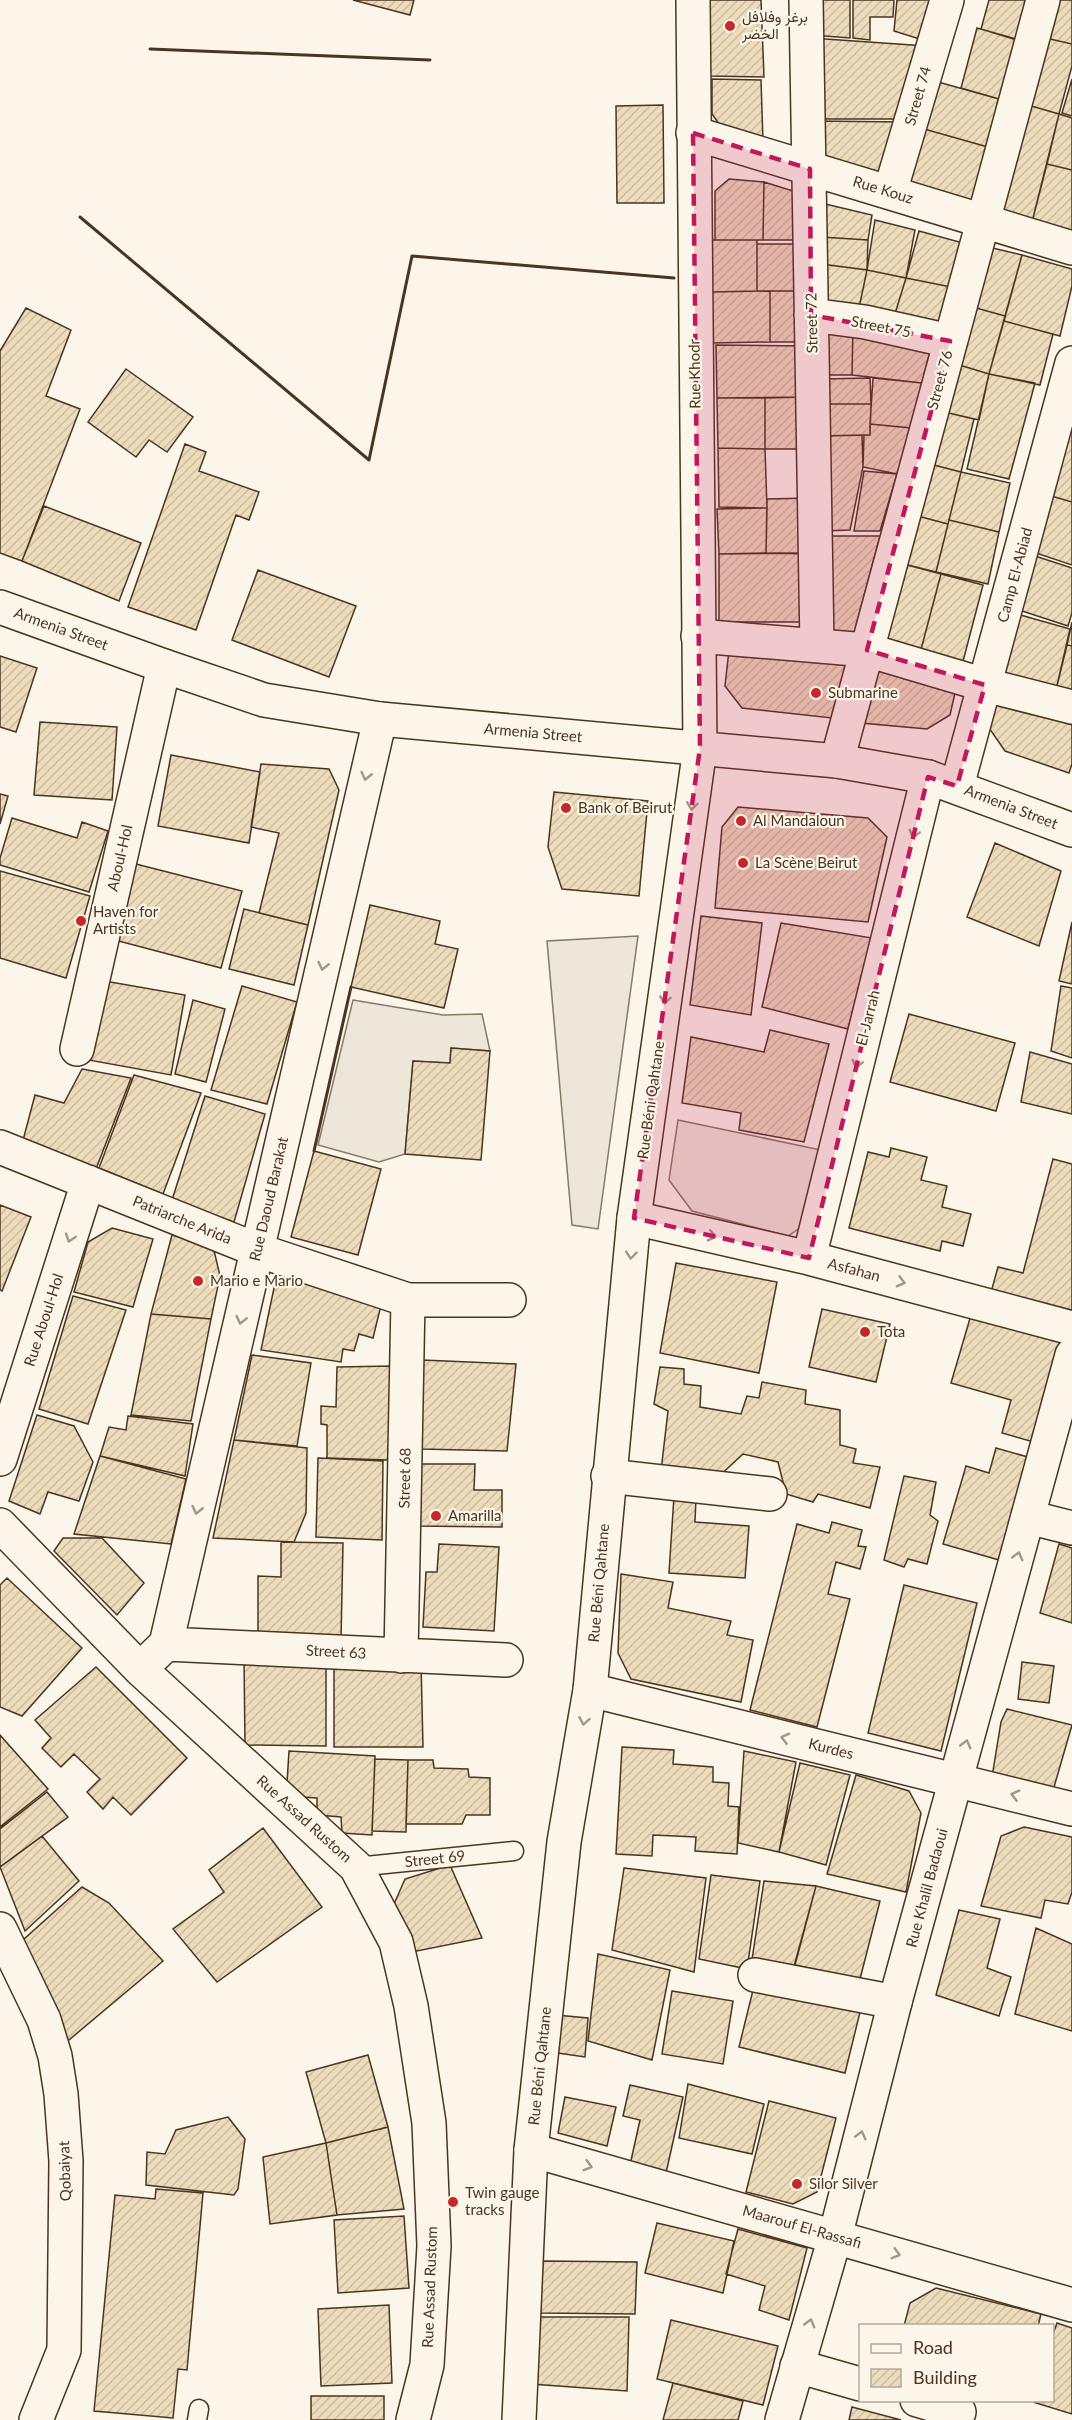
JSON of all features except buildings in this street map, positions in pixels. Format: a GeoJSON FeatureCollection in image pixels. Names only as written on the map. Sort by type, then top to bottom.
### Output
{"type":"FeatureCollection","features":[{"type":"Feature","properties":{"kind":"street","name":"Rue Khodr"},"geometry":{"type":"LineString","coordinates":[[693,0],[700,748]]}},
{"type":"Feature","properties":{"kind":"street","name":"Street 72"},"geometry":{"type":"LineString","coordinates":[[806,0],[817,646]]}},
{"type":"Feature","properties":{"kind":"street","name":"Street 74"},"geometry":{"type":"LineString","coordinates":[[890,192],[947,0]]}},
{"type":"Feature","properties":{"kind":"street","name":"Street 76"},"geometry":{"type":"LineString","coordinates":[[837,761],[1043,0]]}},
{"type":"Feature","properties":{"kind":"street","name":"Rue Kouz"},"geometry":{"type":"LineString","coordinates":[[693,133],[1072,248]]}},
{"type":"Feature","properties":{"kind":"street","name":"Street 75"},"geometry":{"type":"LineString","coordinates":[[811,315],[865,322],[950,341]]}},
{"type":"Feature","properties":{"kind":"street","name":"Camp El-Abiad"},"geometry":{"type":"LineString","coordinates":[[942,782],[985,685],[1072,363]]}},
{"type":"Feature","properties":{"kind":"street","name":"Armenia Street"},"geometry":{"type":"LineString","coordinates":[[0,606],[264,700],[380,719],[837,761],[942,782],[1072,830]]}},
{"type":"Feature","properties":{"kind":"street"},"geometry":{"type":"LineString","coordinates":[[698,636],[867,650],[985,685],[1072,707]]}},
{"type":"Feature","properties":{"kind":"street","name":"Aboul-Hol"},"geometry":{"type":"LineString","coordinates":[[77,1049],[164,666]]}},
{"type":"Feature","properties":{"kind":"street","name":"Rue Daoud Barakat"},"geometry":{"type":"LineString","coordinates":[[166,1644],[380,719]]}},
{"type":"Feature","properties":{"kind":"street","name":"Rue Béni Qahtane"},"geometry":{"type":"LineString","coordinates":[[519,2420],[531,2150],[564,1842],[590,1690],[608,1476],[634,1218],[700,748]]}},
{"type":"Feature","properties":{"kind":"street","name":"El-Jarrah"},"geometry":{"type":"LineString","coordinates":[[809,1258],[942,782]]}},
{"type":"Feature","properties":{"kind":"street","name":"Patriarche Arida"},"geometry":{"type":"LineString","coordinates":[[0,1147],[257,1250],[408,1299],[509,1299]]}},
{"type":"Feature","properties":{"kind":"street","name":"Rue Aboul-Hol"},"geometry":{"type":"LineString","coordinates":[[0,1459],[88,1182]]}},
{"type":"Feature","properties":{"kind":"street","name":"Asfahan"},"geometry":{"type":"LineString","coordinates":[[634,1218],[809,1258],[1072,1328]]}},
{"type":"Feature","properties":{"kind":"street","name":"Street 68"},"geometry":{"type":"LineString","coordinates":[[401,1656],[408,1299]]}},
{"type":"Feature","properties":{"kind":"street","name":"Rue Khalil Badaoui"},"geometry":{"type":"LineString","coordinates":[[782,2420],[835,2237],[895,2002],[1072,1355]]}},
{"type":"Feature","properties":{"kind":"street"},"geometry":{"type":"LineString","coordinates":[[608,1476],[770,1494]]}},
{"type":"Feature","properties":{"kind":"street"},"geometry":{"type":"LineString","coordinates":[[1028,1517],[1072,1528]]}},
{"type":"Feature","properties":{"kind":"street","name":"Rue Assad Rustom"},"geometry":{"type":"LineString","coordinates":[[0,1525],[140,1669],[356,1867],[396,1942],[411,2006],[429,2123],[434,2247],[427,2365],[413,2420]]}},
{"type":"Feature","properties":{"kind":"street"},"geometry":{"type":"LineString","coordinates":[[140,1669],[166,1644]]}},
{"type":"Feature","properties":{"kind":"street","name":"Street 63"},"geometry":{"type":"LineString","coordinates":[[166,1644],[506,1660]]}},
{"type":"Feature","properties":{"kind":"street","name":"Kurdes"},"geometry":{"type":"LineString","coordinates":[[590,1690],[1072,1809]]}},
{"type":"Feature","properties":{"kind":"street","name":"Qobaiyat"},"geometry":{"type":"LineString","coordinates":[[3,1952],[44,2020],[55,2056],[61,2094],[66,2161],[64,2350],[36,2420]]}},
{"type":"Feature","properties":{"kind":"street"},"geometry":{"type":"LineString","coordinates":[[755,1975],[895,2002]]}},
{"type":"Feature","properties":{"kind":"street","name":"Maarouf El-Rassafi"},"geometry":{"type":"LineString","coordinates":[[531,2150],[1072,2304]]}},
{"type":"Feature","properties":{"kind":"street"},"geometry":{"type":"LineString","coordinates":[[797,2366],[859,2383]]}},
{"type":"Feature","properties":{"kind":"street"},"geometry":{"type":"LineString","coordinates":[[924,2402],[959,2412]]}},
{"type":"Feature","properties":{"kind":"lane","name":"Street 69"},"geometry":{"type":"LineString","coordinates":[[356,1867],[514,1851]]}},
{"type":"Feature","properties":{"kind":"highlighted area"},"geometry":{"type":"Polygon","coordinates":[[[693,133],[810,169],[811,315],[950,341],[867,650],[985,685],[957,786],[928,777],[809,1258],[634,1218],[700,748],[693,133]]]}},
{"type":"Feature","properties":{"kind":"shaded area"},"geometry":{"type":"Polygon","coordinates":[[[638,936],[598,1229],[572,1225],[547,941],[638,936]]]}},
{"type":"Feature","properties":{"kind":"shaded area"},"geometry":{"type":"Polygon","coordinates":[[[353,1000],[443,1015],[482,1014],[490,1051],[451,1048],[450,1063],[413,1061],[405,1154],[379,1162],[318,1145],[353,1000]]]}},
{"type":"Feature","properties":{"kind":"shaded area"},"geometry":{"type":"Polygon","coordinates":[[[678,1120],[821,1150],[809,1222],[788,1236],[692,1211],[669,1180],[678,1120]]]}},
{"type":"Feature","properties":{"kind":"wall"},"geometry":{"type":"LineString","coordinates":[[150,49],[430,60]]}},
{"type":"Feature","properties":{"kind":"wall"},"geometry":{"type":"LineString","coordinates":[[80,217],[369,460],[412,256],[674,278]]}},
{"type":"Feature","properties":{"kind":"wall"},"geometry":{"type":"LineString","coordinates":[[314,1151],[351,987]]}},
{"type":"Feature","properties":{"kind":"place","name":"برغر وفلافل الخضر"},"geometry":{"type":"Point","coordinates":[730,26]}},
{"type":"Feature","properties":{"kind":"place","name":"Submarine"},"geometry":{"type":"Point","coordinates":[816,693]}},
{"type":"Feature","properties":{"kind":"place","name":"Bank of Beirut"},"geometry":{"type":"Point","coordinates":[566,808]}},
{"type":"Feature","properties":{"kind":"place","name":"Al Mandaloun"},"geometry":{"type":"Point","coordinates":[741,821]}},
{"type":"Feature","properties":{"kind":"place","name":"La Scène Beirut"},"geometry":{"type":"Point","coordinates":[743,863]}},
{"type":"Feature","properties":{"kind":"place","name":"Haven for Artists"},"geometry":{"type":"Point","coordinates":[81,921]}},
{"type":"Feature","properties":{"kind":"place","name":"Mario e Mario"},"geometry":{"type":"Point","coordinates":[198,1281]}},
{"type":"Feature","properties":{"kind":"place","name":"Tota"},"geometry":{"type":"Point","coordinates":[865,1332]}},
{"type":"Feature","properties":{"kind":"place","name":"Amarilla"},"geometry":{"type":"Point","coordinates":[436,1516]}},
{"type":"Feature","properties":{"kind":"place","name":"Silor Silver"},"geometry":{"type":"Point","coordinates":[797,2184]}},
{"type":"Feature","properties":{"kind":"place","name":"Twin gauge tracks"},"geometry":{"type":"Point","coordinates":[453,2202]}}]}
